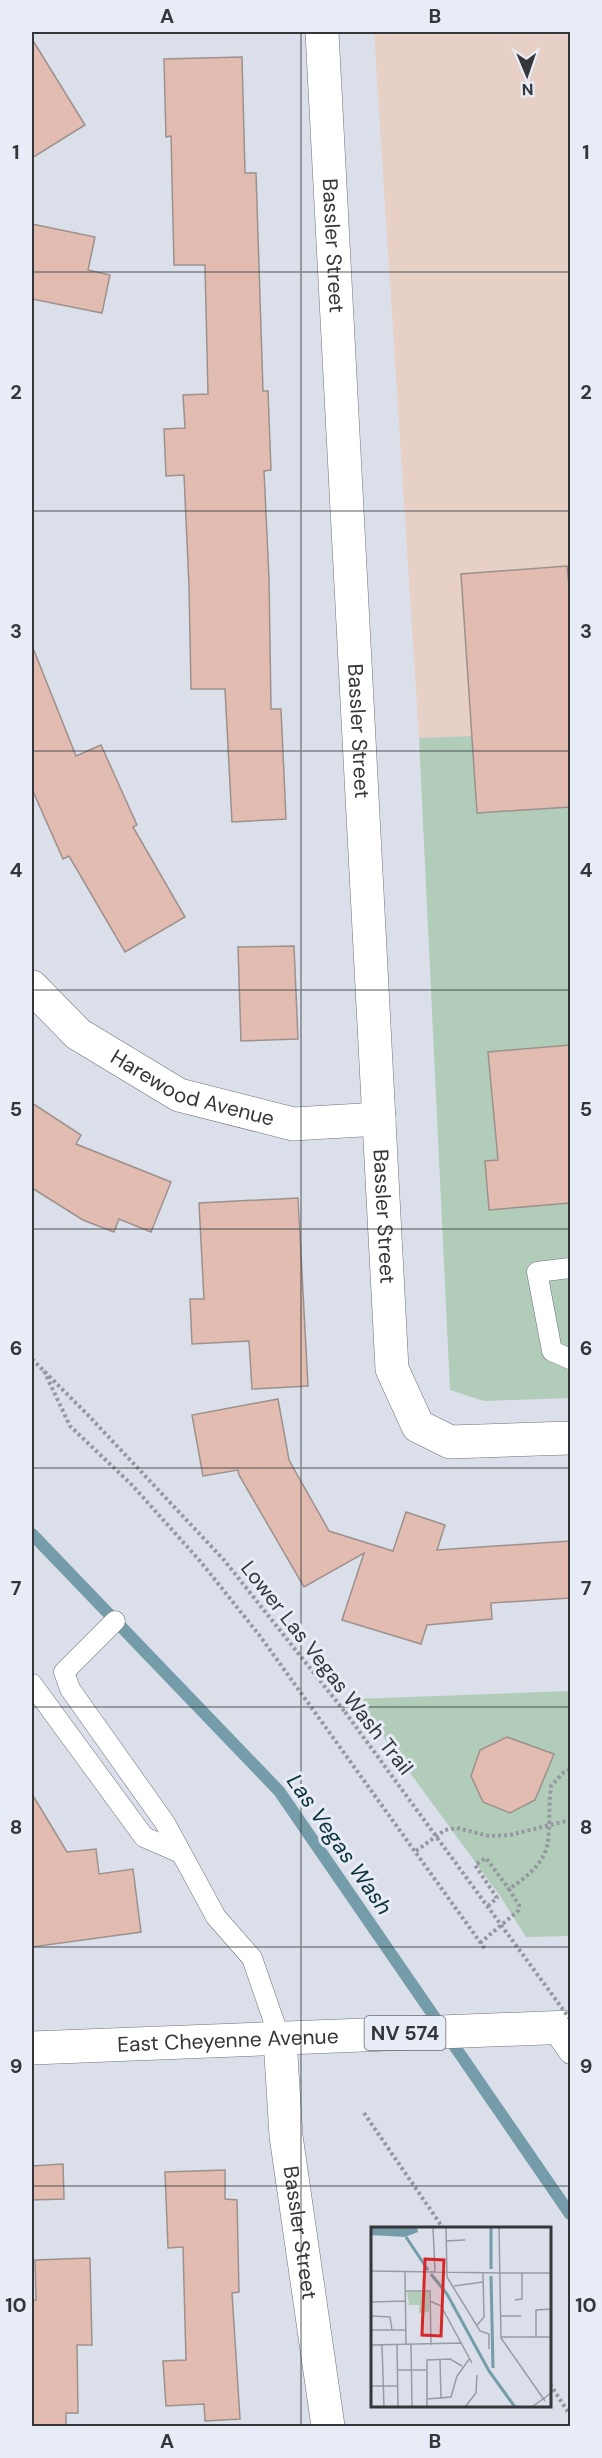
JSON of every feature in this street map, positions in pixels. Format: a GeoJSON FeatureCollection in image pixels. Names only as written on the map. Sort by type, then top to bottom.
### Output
{"type":"FeatureCollection","features":[{"type":"Feature","properties":{"kind":"street","name":"Bassler Street"},"geometry":{"type":"LineString","coordinates":[[322,32],[392,1369],[418,1426],[450,1442],[570,1438]]}},
{"type":"Feature","properties":{"kind":"street","name":"Harewood Avenue"},"geometry":{"type":"LineString","coordinates":[[32,987],[78,1034],[179,1095],[293,1124],[379,1119]]}},
{"type":"Feature","properties":{"kind":"street","name":"East Cheyenne Avenue"},"geometry":{"type":"LineString","coordinates":[[32,2048],[280,2039],[556,2025]]}},
{"type":"Feature","properties":{"kind":"street","name":"Bassler Street"},"geometry":{"type":"LineString","coordinates":[[280,2039],[286,2136],[328,2427]]}},
{"type":"Feature","properties":{"kind":"lane"},"geometry":{"type":"LineString","coordinates":[[570,1268],[537,1272],[552,1351],[570,1359]]}},
{"type":"Feature","properties":{"kind":"lane"},"geometry":{"type":"LineString","coordinates":[[115,1621],[64,1672],[70,1689],[165,1822],[216,1917],[252,1958],[280,2039]]}},
{"type":"Feature","properties":{"kind":"lane"},"geometry":{"type":"LineString","coordinates":[[32,1684],[144,1837],[181,1853]]}},
{"type":"Feature","properties":{"kind":"lane"},"geometry":{"type":"LineString","coordinates":[[556,2025],[570,2054]]}},
{"type":"Feature","properties":{"kind":"path","name":"Lower Las Vegas Wash Trail"},"geometry":{"type":"LineString","coordinates":[[32,1359],[224,1560],[345,1712],[488,1906],[556,2025]]}},
{"type":"Feature","properties":{"kind":"path"},"geometry":{"type":"LineString","coordinates":[[44,1371],[70,1426],[132,1485],[206,1569],[260,1636],[485,1950]]}},
{"type":"Feature","properties":{"kind":"path"},"geometry":{"type":"LineString","coordinates":[[509,1889],[538,1868],[546,1852],[551,1786],[564,1772],[570,1770]]}},
{"type":"Feature","properties":{"kind":"path"},"geometry":{"type":"LineString","coordinates":[[416,1851],[445,1830],[457,1828],[489,1836],[510,1835],[570,1820]]}},
{"type":"Feature","properties":{"kind":"path"},"geometry":{"type":"LineString","coordinates":[[480,1942],[518,1911],[519,1905],[486,1858],[475,1865],[498,1898],[488,1906]]}},
{"type":"Feature","properties":{"kind":"path"},"geometry":{"type":"LineString","coordinates":[[364,2113],[442,2227]]}},
{"type":"Feature","properties":{"kind":"path"},"geometry":{"type":"LineString","coordinates":[[551,2387],[570,2415]]}},
{"type":"Feature","properties":{"kind":"shaded area"},"geometry":{"type":"Polygon","coordinates":[[[374,32],[570,32],[570,732],[419,738],[374,32]]]}},
{"type":"Feature","properties":{"kind":"green space"},"geometry":{"type":"Polygon","coordinates":[[[570,732],[570,1398],[484,1401],[450,1390],[419,738],[570,732]]]}},
{"type":"Feature","properties":{"kind":"green space"},"geometry":{"type":"Polygon","coordinates":[[[570,1691],[570,1936],[526,1937],[500,1896],[356,1699],[570,1691]]]}},
{"type":"Feature","properties":{"kind":"building"},"geometry":{"type":"Polygon","coordinates":[[[32,39],[85,125],[32,158],[32,39]]]}},
{"type":"Feature","properties":{"kind":"building"},"geometry":{"type":"Polygon","coordinates":[[[242,57],[245,173],[256,173],[263,391],[268,391],[271,470],[264,471],[269,578],[271,709],[281,709],[286,819],[232,822],[225,689],[191,689],[184,475],[166,476],[164,429],[185,428],[183,395],[208,394],[205,265],[174,265],[171,136],[166,137],[164,59],[242,57]]]}},
{"type":"Feature","properties":{"kind":"building"},"geometry":{"type":"Polygon","coordinates":[[[32,224],[95,237],[88,270],[110,275],[102,313],[32,299],[32,224]]]}},
{"type":"Feature","properties":{"kind":"building"},"geometry":{"type":"Polygon","coordinates":[[[567,566],[570,597],[570,807],[477,813],[461,574],[567,566]]]}},
{"type":"Feature","properties":{"kind":"building"},"geometry":{"type":"Polygon","coordinates":[[[33,648],[76,756],[101,745],[137,825],[133,827],[185,917],[125,952],[69,856],[63,859],[32,789],[33,648]]]}},
{"type":"Feature","properties":{"kind":"building"},"geometry":{"type":"Polygon","coordinates":[[[294,946],[298,1039],[241,1041],[238,947],[294,946]]]}},
{"type":"Feature","properties":{"kind":"building"},"geometry":{"type":"Polygon","coordinates":[[[570,1045],[570,1203],[489,1210],[485,1161],[498,1160],[488,1052],[570,1045]]]}},
{"type":"Feature","properties":{"kind":"building"},"geometry":{"type":"Polygon","coordinates":[[[32,1103],[81,1135],[76,1144],[171,1182],[151,1232],[119,1219],[114,1232],[83,1220],[32,1188],[32,1103]]]}},
{"type":"Feature","properties":{"kind":"building"},"geometry":{"type":"Polygon","coordinates":[[[298,1198],[308,1386],[252,1389],[249,1341],[192,1344],[190,1299],[204,1299],[199,1203],[298,1198]]]}},
{"type":"Feature","properties":{"kind":"building"},"geometry":{"type":"Polygon","coordinates":[[[278,1399],[289,1460],[329,1531],[393,1551],[406,1512],[445,1525],[437,1550],[570,1541],[570,1598],[491,1603],[492,1619],[427,1625],[421,1644],[342,1620],[364,1553],[304,1587],[238,1470],[203,1476],[192,1415],[278,1399]]]}},
{"type":"Feature","properties":{"kind":"building"},"geometry":{"type":"Polygon","coordinates":[[[507,1737],[554,1754],[535,1800],[510,1813],[483,1802],[471,1776],[480,1750],[507,1737]]]}},
{"type":"Feature","properties":{"kind":"building"},"geometry":{"type":"Polygon","coordinates":[[[32,1794],[67,1852],[96,1849],[99,1874],[133,1869],[141,1932],[32,1947],[32,1794]]]}},
{"type":"Feature","properties":{"kind":"building"},"geometry":{"type":"Polygon","coordinates":[[[63,2164],[64,2199],[32,2200],[32,2166],[63,2164]]]}},
{"type":"Feature","properties":{"kind":"building"},"geometry":{"type":"Polygon","coordinates":[[[225,2170],[225,2199],[237,2200],[239,2292],[232,2293],[240,2419],[205,2421],[204,2404],[166,2406],[163,2361],[186,2360],[183,2247],[168,2248],[165,2172],[225,2170]]]}},
{"type":"Feature","properties":{"kind":"building"},"geometry":{"type":"Polygon","coordinates":[[[90,2258],[92,2345],[77,2345],[78,2413],[66,2413],[66,2427],[32,2427],[32,2300],[36,2300],[35,2260],[90,2258]]]}},
{"type":"Feature","properties":{"kind":"waterway","name":"Las Vegas Wash"},"geometry":{"type":"LineString","coordinates":[[32,1534],[279,1791],[570,2214]]}}]}
